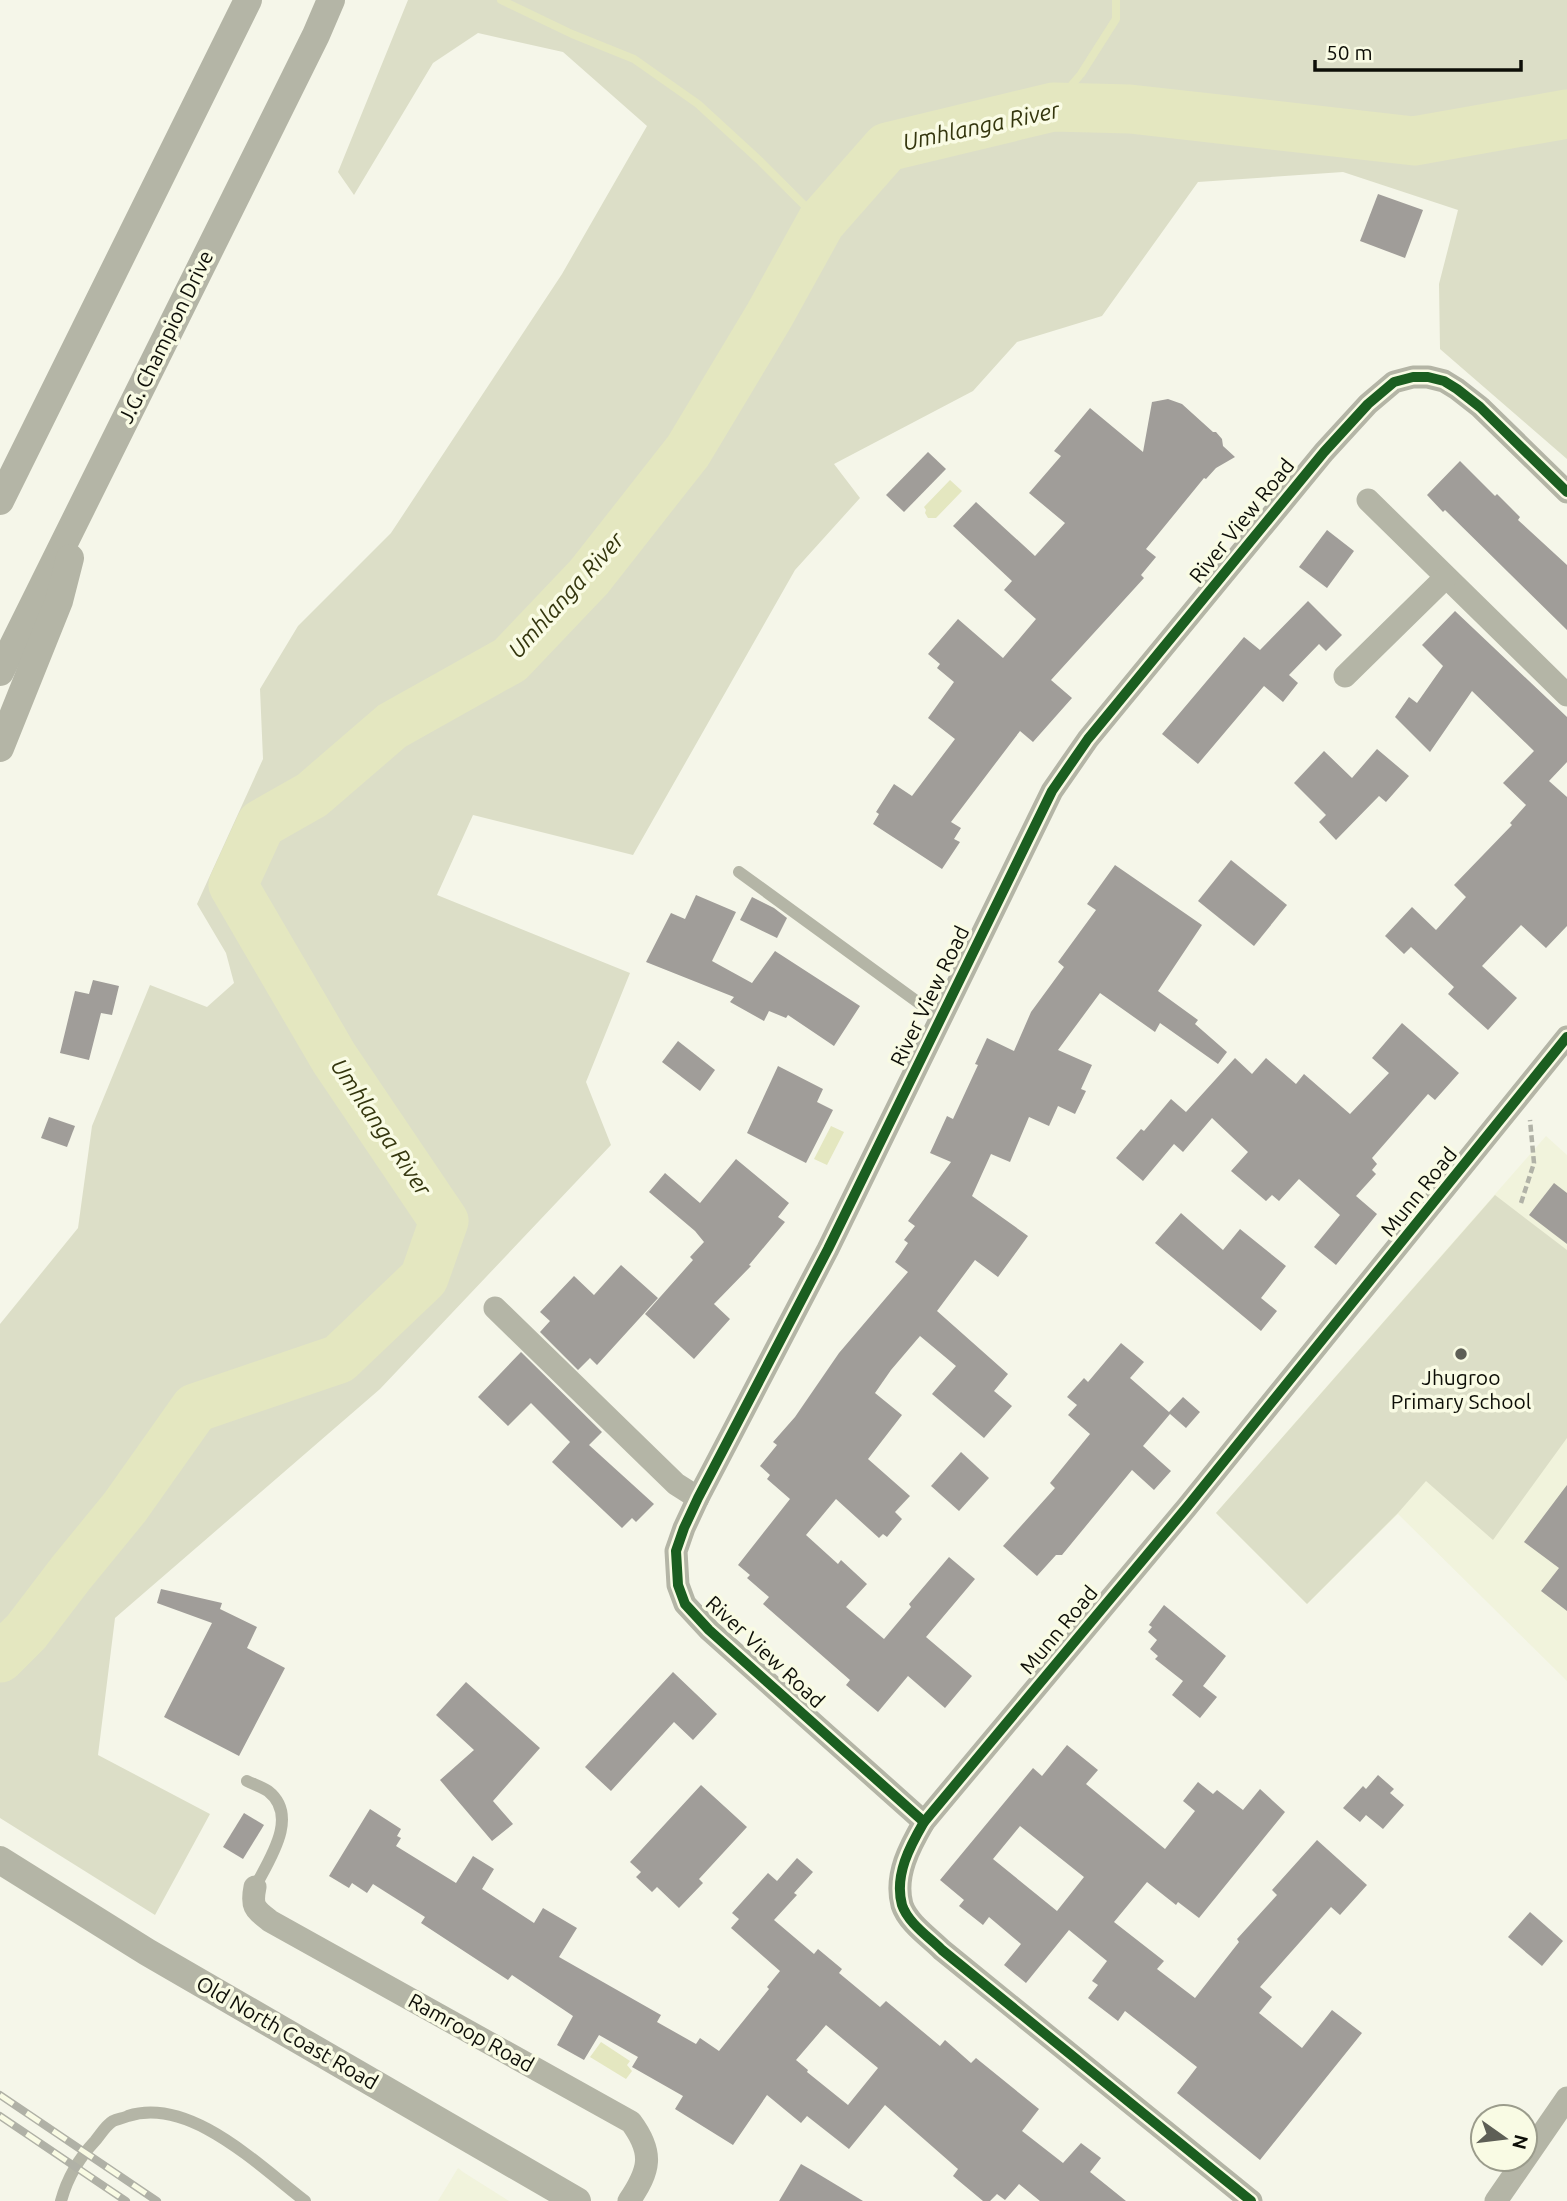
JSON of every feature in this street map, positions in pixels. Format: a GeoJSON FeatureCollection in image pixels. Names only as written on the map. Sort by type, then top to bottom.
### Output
{"type":"FeatureCollection","features":[{"type":"Feature","properties":{"kind":"street"},"geometry":{"type":"LineString","coordinates":[[0,501],[248,0]]}},
{"type":"Feature","properties":{"kind":"street","name":"J.G. Champion Drive"},"geometry":{"type":"LineString","coordinates":[[0,672],[331,0]]}},
{"type":"Feature","properties":{"kind":"street","name":"River View Road"},"geometry":{"type":"LineString","coordinates":[[923,1822],[709,1630],[685,1604],[678,1585],[676,1550],[698,1498],[828,1249],[1063,772],[1324,452],[1368,404],[1394,382],[1413,377],[1428,377],[1444,381],[1480,407],[1567,492]]}},
{"type":"Feature","properties":{"kind":"street"},"geometry":{"type":"LineString","coordinates":[[1368,500],[1567,695]]}},
{"type":"Feature","properties":{"kind":"street"},"geometry":{"type":"LineString","coordinates":[[0,748],[59,601],[80,511]]}},
{"type":"Feature","properties":{"kind":"street"},"geometry":{"type":"LineString","coordinates":[[1345,676],[1447,577]]}},
{"type":"Feature","properties":{"kind":"street","name":"Munn Road"},"geometry":{"type":"LineString","coordinates":[[1251,2201],[952,1959],[914,1924],[903,1906],[901,1884],[906,1853],[923,1822],[1187,1507],[1567,1037]]}},
{"type":"Feature","properties":{"kind":"street"},"geometry":{"type":"LineString","coordinates":[[495,1308],[676,1483],[698,1498]]}},
{"type":"Feature","properties":{"kind":"street","name":"Old North Coast Road"},"geometry":{"type":"LineString","coordinates":[[0,1860],[147,1952],[577,2201]]}},
{"type":"Feature","properties":{"kind":"street","name":"Ramroop Road"},"geometry":{"type":"LineString","coordinates":[[256,1887],[252,1900],[256,1910],[270,1921],[631,2122],[643,2138],[647,2150],[647,2164],[642,2182],[629,2201]]}},
{"type":"Feature","properties":{"kind":"street"},"geometry":{"type":"LineString","coordinates":[[1496,2201],[1567,2098]]}},
{"type":"Feature","properties":{"kind":"lane"},"geometry":{"type":"LineString","coordinates":[[740,872],[941,1019]]}},
{"type":"Feature","properties":{"kind":"lane"},"geometry":{"type":"LineString","coordinates":[[247,1781],[268,1791],[279,1805],[283,1823],[275,1848],[256,1887]]}},
{"type":"Feature","properties":{"kind":"lane"},"geometry":{"type":"LineString","coordinates":[[61,2201],[83,2154],[112,2121],[138,2113],[158,2112],[179,2115],[201,2124],[304,2201]]}},
{"type":"Feature","properties":{"kind":"path"},"geometry":{"type":"LineString","coordinates":[[1521,1096],[1531,1124],[1534,1163],[1521,1203]]}},
{"type":"Feature","properties":{"kind":"shaded area"},"geometry":{"type":"Polygon","coordinates":[[[408,0],[1567,0],[1567,459],[1440,349],[1439,284],[1458,210],[1343,172],[1198,182],[1102,316],[1017,342],[973,391],[834,464],[860,498],[795,570],[633,855],[473,815],[437,895],[630,973],[586,1082],[611,1145],[380,1389],[115,1618],[98,1755],[210,1814],[155,1915],[0,1818],[0,1324],[78,1228],[92,1126],[150,985],[207,1007],[234,983],[226,953],[197,904],[263,759],[260,689],[298,626],[391,533],[562,274],[647,126],[563,52],[478,33],[433,63],[354,195],[338,172],[408,0]]]}},
{"type":"Feature","properties":{"kind":"shaded area"},"geometry":{"type":"Polygon","coordinates":[[[950,480],[962,491],[936,518],[928,518],[924,507],[950,480]]]}},
{"type":"Feature","properties":{"kind":"shaded area"},"geometry":{"type":"Polygon","coordinates":[[[831,1126],[844,1132],[827,1165],[814,1159],[831,1126]]]}},
{"type":"Feature","properties":{"kind":"shaded area","name":"Jhugroo Primary School"},"geometry":{"type":"Polygon","coordinates":[[[1546,1136],[1567,1155],[1567,1681],[1398,1514],[1307,1604],[1216,1513],[1546,1136]]]}},
{"type":"Feature","properties":{"kind":"shaded area","name":"Jhugroo Primary School"},"geometry":{"type":"Polygon","coordinates":[[[1495,1195],[1567,1250],[1567,1438],[1493,1540],[1426,1481],[1398,1513],[1307,1604],[1216,1513],[1495,1195]]]}},
{"type":"Feature","properties":{"kind":"shaded area"},"geometry":{"type":"Polygon","coordinates":[[[601,2042],[630,2061],[627,2065],[632,2071],[626,2079],[590,2057],[601,2042]]]}},
{"type":"Feature","properties":{"kind":"shaded area"},"geometry":{"type":"Polygon","coordinates":[[[458,2168],[463,2172],[509,2201],[438,2201],[458,2168]]]}},
{"type":"Feature","properties":{"kind":"building"},"geometry":{"type":"Polygon","coordinates":[[[1378,194],[1423,210],[1405,258],[1360,241],[1378,194]]]}},
{"type":"Feature","properties":{"kind":"building"},"geometry":{"type":"Polygon","coordinates":[[[1168,399],[1182,404],[1216,432],[1222,439],[1223,446],[1235,457],[1204,478],[1146,549],[1156,557],[1141,575],[1144,578],[1051,680],[1072,698],[1033,742],[1020,731],[951,822],[961,828],[954,839],[960,842],[942,869],[873,824],[879,814],[876,812],[894,784],[912,796],[955,739],[928,718],[954,682],[937,668],[940,664],[928,654],[958,619],[1003,658],[1036,619],[1004,590],[1012,581],[953,526],[976,502],[1035,556],[1065,523],[1029,493],[1061,456],[1054,451],[1090,408],[1143,452],[1152,402],[1168,399]]]}},
{"type":"Feature","properties":{"kind":"building"},"geometry":{"type":"Polygon","coordinates":[[[928,452],[946,469],[904,512],[886,495],[928,452]]]}},
{"type":"Feature","properties":{"kind":"building"},"geometry":{"type":"Polygon","coordinates":[[[1460,461],[1495,496],[1497,494],[1520,517],[1518,520],[1567,565],[1567,630],[1427,495],[1460,461]]]}},
{"type":"Feature","properties":{"kind":"building"},"geometry":{"type":"Polygon","coordinates":[[[1327,530],[1354,551],[1327,588],[1299,567],[1327,530]]]}},
{"type":"Feature","properties":{"kind":"building"},"geometry":{"type":"Polygon","coordinates":[[[1308,601],[1342,635],[1326,651],[1319,644],[1289,675],[1298,683],[1283,702],[1264,686],[1198,764],[1162,734],[1244,637],[1260,650],[1308,601]]]}},
{"type":"Feature","properties":{"kind":"building"},"geometry":{"type":"Polygon","coordinates":[[[1455,611],[1567,717],[1567,762],[1549,781],[1567,797],[1567,926],[1546,948],[1521,925],[1482,966],[1517,998],[1488,1030],[1448,994],[1454,987],[1411,947],[1404,954],[1385,936],[1412,907],[1436,930],[1466,897],[1454,885],[1512,825],[1510,823],[1526,805],[1503,783],[1534,751],[1472,691],[1430,752],[1395,717],[1409,697],[1417,703],[1443,666],[1422,645],[1455,611]]]}},
{"type":"Feature","properties":{"kind":"building"},"geometry":{"type":"Polygon","coordinates":[[[1377,749],[1409,776],[1386,802],[1379,796],[1336,840],[1319,822],[1326,815],[1294,783],[1324,751],[1352,778],[1377,749]]]}},
{"type":"Feature","properties":{"kind":"building"},"geometry":{"type":"Polygon","coordinates":[[[1231,860],[1287,905],[1254,946],[1198,901],[1231,860]]]}},
{"type":"Feature","properties":{"kind":"building"},"geometry":{"type":"Polygon","coordinates":[[[1115,865],[1202,925],[1158,991],[1198,1020],[1195,1024],[1227,1052],[1218,1064],[1160,1023],[1155,1032],[1100,993],[1058,1050],[1092,1065],[1081,1089],[1086,1091],[1075,1114],[1058,1106],[1049,1126],[1029,1117],[1010,1162],[991,1154],[972,1196],[1028,1236],[998,1277],[975,1260],[937,1311],[1008,1374],[994,1391],[1012,1406],[984,1438],[932,1394],[956,1366],[920,1336],[875,1393],[902,1415],[868,1459],[910,1496],[895,1512],[902,1519],[887,1537],[883,1534],[879,1538],[836,1499],[806,1535],[838,1564],[841,1560],[867,1584],[846,1607],[884,1639],[911,1607],[909,1604],[949,1557],[975,1579],[926,1637],[972,1676],[945,1708],[908,1676],[878,1712],[846,1685],[850,1680],[763,1604],[769,1597],[747,1578],[750,1575],[738,1565],[790,1499],[767,1479],[770,1475],[760,1466],[777,1445],[773,1442],[795,1417],[839,1353],[908,1272],[895,1262],[908,1243],[904,1240],[915,1226],[908,1221],[951,1162],[930,1153],[947,1116],[953,1119],[978,1065],[975,1064],[987,1038],[1014,1051],[1031,1012],[1064,967],[1058,962],[1096,910],[1087,904],[1115,865]]]}},
{"type":"Feature","properties":{"kind":"building"},"geometry":{"type":"Polygon","coordinates":[[[696,895],[736,912],[712,961],[752,983],[775,951],[860,1006],[834,1046],[788,1015],[786,1018],[769,1011],[764,1021],[730,1002],[734,997],[646,962],[671,913],[685,919],[696,895]]]}},
{"type":"Feature","properties":{"kind":"building"},"geometry":{"type":"Polygon","coordinates":[[[752,897],[787,918],[777,938],[740,920],[752,897]]]}},
{"type":"Feature","properties":{"kind":"building"},"geometry":{"type":"Polygon","coordinates":[[[93,980],[119,986],[112,1015],[101,1013],[89,1060],[60,1053],[75,991],[89,994],[93,980]]]}},
{"type":"Feature","properties":{"kind":"building"},"geometry":{"type":"Polygon","coordinates":[[[1402,1023],[1459,1073],[1435,1100],[1428,1094],[1372,1158],[1377,1164],[1372,1170],[1376,1174],[1356,1196],[1377,1214],[1336,1265],[1314,1247],[1340,1215],[1299,1179],[1279,1201],[1272,1195],[1266,1201],[1231,1171],[1248,1152],[1212,1118],[1183,1152],[1174,1144],[1143,1181],[1116,1158],[1171,1099],[1186,1112],[1235,1058],[1252,1074],[1266,1058],[1296,1084],[1304,1074],[1350,1114],[1389,1073],[1372,1058],[1402,1023]]]}},
{"type":"Feature","properties":{"kind":"building"},"geometry":{"type":"Polygon","coordinates":[[[678,1041],[715,1070],[700,1091],[662,1062],[678,1041]]]}},
{"type":"Feature","properties":{"kind":"building"},"geometry":{"type":"Polygon","coordinates":[[[778,1066],[823,1089],[817,1102],[833,1110],[806,1163],[747,1133],[778,1066]]]}},
{"type":"Feature","properties":{"kind":"building"},"geometry":{"type":"Polygon","coordinates":[[[49,1117],[75,1126],[67,1147],[41,1138],[49,1117]]]}},
{"type":"Feature","properties":{"kind":"building"},"geometry":{"type":"Polygon","coordinates":[[[736,1159],[789,1203],[778,1217],[785,1222],[749,1265],[751,1266],[714,1304],[730,1319],[694,1359],[645,1314],[693,1260],[690,1257],[704,1242],[649,1192],[665,1173],[700,1203],[736,1159]]]}},
{"type":"Feature","properties":{"kind":"building"},"geometry":{"type":"Polygon","coordinates":[[[1554,1183],[1567,1193],[1567,1244],[1529,1215],[1554,1183]]]}},
{"type":"Feature","properties":{"kind":"building"},"geometry":{"type":"Polygon","coordinates":[[[1181,1213],[1223,1250],[1240,1229],[1286,1266],[1261,1298],[1277,1311],[1261,1331],[1155,1243],[1181,1213]]]}},
{"type":"Feature","properties":{"kind":"building"},"geometry":{"type":"Polygon","coordinates":[[[621,1265],[658,1298],[597,1365],[590,1358],[578,1370],[540,1332],[550,1321],[540,1312],[574,1276],[594,1295],[621,1265]]]}},
{"type":"Feature","properties":{"kind":"building"},"geometry":{"type":"Polygon","coordinates":[[[1121,1343],[1144,1362],[1130,1378],[1169,1412],[1183,1397],[1200,1412],[1186,1428],[1170,1414],[1143,1446],[1171,1471],[1154,1490],[1132,1470],[1062,1555],[1056,1555],[1037,1576],[1003,1546],[1055,1488],[1050,1483],[1090,1434],[1068,1415],[1077,1405],[1067,1397],[1084,1378],[1088,1382],[1121,1343]]]}},
{"type":"Feature","properties":{"kind":"building"},"geometry":{"type":"Polygon","coordinates":[[[521,1352],[602,1432],[589,1445],[654,1504],[636,1522],[632,1518],[622,1528],[552,1462],[570,1442],[531,1403],[508,1426],[478,1397],[521,1352]]]}},
{"type":"Feature","properties":{"kind":"building"},"geometry":{"type":"Polygon","coordinates":[[[961,1452],[989,1478],[959,1511],[931,1486],[961,1452]]]}},
{"type":"Feature","properties":{"kind":"building"},"geometry":{"type":"Polygon","coordinates":[[[1567,1485],[1567,1611],[1541,1591],[1559,1568],[1524,1542],[1567,1485]]]}},
{"type":"Feature","properties":{"kind":"building"},"geometry":{"type":"Polygon","coordinates":[[[161,1589],[222,1603],[220,1609],[257,1627],[247,1648],[285,1668],[239,1756],[164,1717],[212,1623],[157,1603],[161,1589]]]}},
{"type":"Feature","properties":{"kind":"building"},"geometry":{"type":"Polygon","coordinates":[[[1164,1605],[1226,1656],[1203,1686],[1217,1697],[1200,1718],[1172,1695],[1183,1681],[1155,1659],[1158,1656],[1150,1649],[1157,1640],[1148,1632],[1152,1627],[1149,1625],[1164,1605]]]}},
{"type":"Feature","properties":{"kind":"building"},"geometry":{"type":"Polygon","coordinates":[[[673,1672],[717,1714],[693,1740],[674,1722],[611,1791],[585,1767],[673,1672]]]}},
{"type":"Feature","properties":{"kind":"building"},"geometry":{"type":"Polygon","coordinates":[[[466,1682],[540,1748],[493,1801],[513,1824],[492,1841],[440,1780],[474,1750],[436,1715],[466,1682]]]}},
{"type":"Feature","properties":{"kind":"building"},"geometry":{"type":"Polygon","coordinates":[[[1067,1745],[1098,1770],[1086,1784],[1165,1849],[1195,1811],[1183,1801],[1198,1782],[1213,1794],[1217,1790],[1243,1810],[1260,1789],[1285,1812],[1199,1918],[1178,1902],[1176,1905],[1147,1882],[1114,1922],[1164,1961],[1157,1969],[1195,1998],[1239,1942],[1237,1939],[1277,1895],[1272,1890],[1317,1840],[1367,1885],[1340,1915],[1331,1907],[1260,1987],[1272,1997],[1259,2013],[1302,2048],[1332,2010],[1362,2033],[1260,2160],[1177,2093],[1197,2067],[1125,2011],[1118,2021],[1088,1998],[1098,1985],[1092,1981],[1107,1961],[1069,1930],[1026,1983],[1004,1965],[1021,1944],[989,1917],[983,1925],[959,1906],[964,1900],[940,1880],[1033,1768],[1042,1776],[1067,1745]],[[1020,1826],[993,1859],[1057,1911],[1084,1877],[1020,1826]]]}},
{"type":"Feature","properties":{"kind":"building"},"geometry":{"type":"Polygon","coordinates":[[[1378,1775],[1394,1789],[1390,1793],[1404,1805],[1383,1829],[1366,1815],[1360,1822],[1343,1808],[1363,1786],[1366,1789],[1378,1775]]]}},
{"type":"Feature","properties":{"kind":"building"},"geometry":{"type":"Polygon","coordinates":[[[701,1785],[747,1827],[699,1879],[703,1883],[679,1908],[657,1887],[652,1892],[636,1877],[641,1872],[630,1862],[701,1785]]]}},
{"type":"Feature","properties":{"kind":"building"},"geometry":{"type":"Polygon","coordinates":[[[370,1809],[401,1829],[397,1836],[401,1838],[396,1846],[456,1883],[473,1856],[494,1869],[482,1889],[534,1923],[543,1908],[577,1928],[559,1957],[661,2015],[657,2022],[696,2044],[700,2038],[719,2051],[769,1989],[767,1987],[780,1971],[731,1928],[739,1919],[732,1913],[768,1873],[777,1881],[797,1858],[813,1872],[774,1920],[814,1954],[818,1949],[842,1969],[839,1973],[880,2007],[886,2001],[940,2046],[945,2040],[971,2063],[976,2058],[1039,2109],[1022,2131],[1063,2163],[1081,2143],[1101,2158],[1090,2172],[1126,2201],[1040,2201],[1019,2184],[1005,2200],[997,2194],[990,2201],[983,2201],[953,2176],[958,2169],[885,2105],[849,2149],[807,2116],[801,2123],[767,2095],[733,2145],[675,2109],[683,2096],[632,2067],[638,2057],[599,2035],[584,2060],[557,2045],[573,2016],[512,1975],[508,1980],[421,1923],[425,1917],[373,1884],[367,1893],[352,1883],[349,1888],[329,1876],[370,1809]],[[826,2025],[796,2060],[848,2105],[878,2068],[826,2025]]]}},
{"type":"Feature","properties":{"kind":"building"},"geometry":{"type":"Polygon","coordinates":[[[244,1813],[264,1825],[243,1859],[223,1847],[244,1813]]]}},
{"type":"Feature","properties":{"kind":"building"},"geometry":{"type":"Polygon","coordinates":[[[1530,1912],[1563,1941],[1542,1966],[1508,1937],[1530,1912]]]}},
{"type":"Feature","properties":{"kind":"building"},"geometry":{"type":"Polygon","coordinates":[[[801,2164],[815,2172],[863,2201],[779,2201],[801,2164]]]}},
{"type":"Feature","properties":{"kind":"waterway"},"geometry":{"type":"LineString","coordinates":[[501,0],[572,34],[634,59],[698,104],[821,222]]}},
{"type":"Feature","properties":{"kind":"waterway"},"geometry":{"type":"LineString","coordinates":[[1053,107],[1081,74],[1116,19],[1116,0]]}},
{"type":"Feature","properties":{"kind":"waterway","name":"Umhlanga River"},"geometry":{"type":"LineString","coordinates":[[0,1658],[26,1632],[125,1507],[195,1408],[339,1359],[424,1278],[444,1221],[334,1058],[233,885],[261,824],[312,795],[392,726],[510,660],[589,577],[688,451],[769,316],[821,222],[887,147],[1053,107],[1130,109],[1414,141],[1567,114]]}},
{"type":"Feature","properties":{"kind":"railway"},"geometry":{"type":"LineString","coordinates":[[0,2095],[157,2201]]}},
{"type":"Feature","properties":{"kind":"railway"},"geometry":{"type":"LineString","coordinates":[[0,2116],[126,2201]]}},
{"type":"Feature","properties":{"kind":"cycle path"},"geometry":{"type":"LineString","coordinates":[[924,1822],[709,1630],[685,1604],[678,1585],[676,1551],[698,1498],[828,1249],[1052,791],[1088,739],[1324,452],[1368,404],[1394,382],[1413,377],[1428,377],[1444,381],[1480,407],[1567,492]]}},
{"type":"Feature","properties":{"kind":"cycle path"},"geometry":{"type":"LineString","coordinates":[[1251,2201],[919,1929],[902,1905],[902,1872],[924,1822],[1187,1507],[1567,1037]]}},
{"type":"Feature","properties":{"kind":"place","name":"Jhugroo Primary School"},"geometry":{"type":"Point","coordinates":[1461,1354]}}]}
